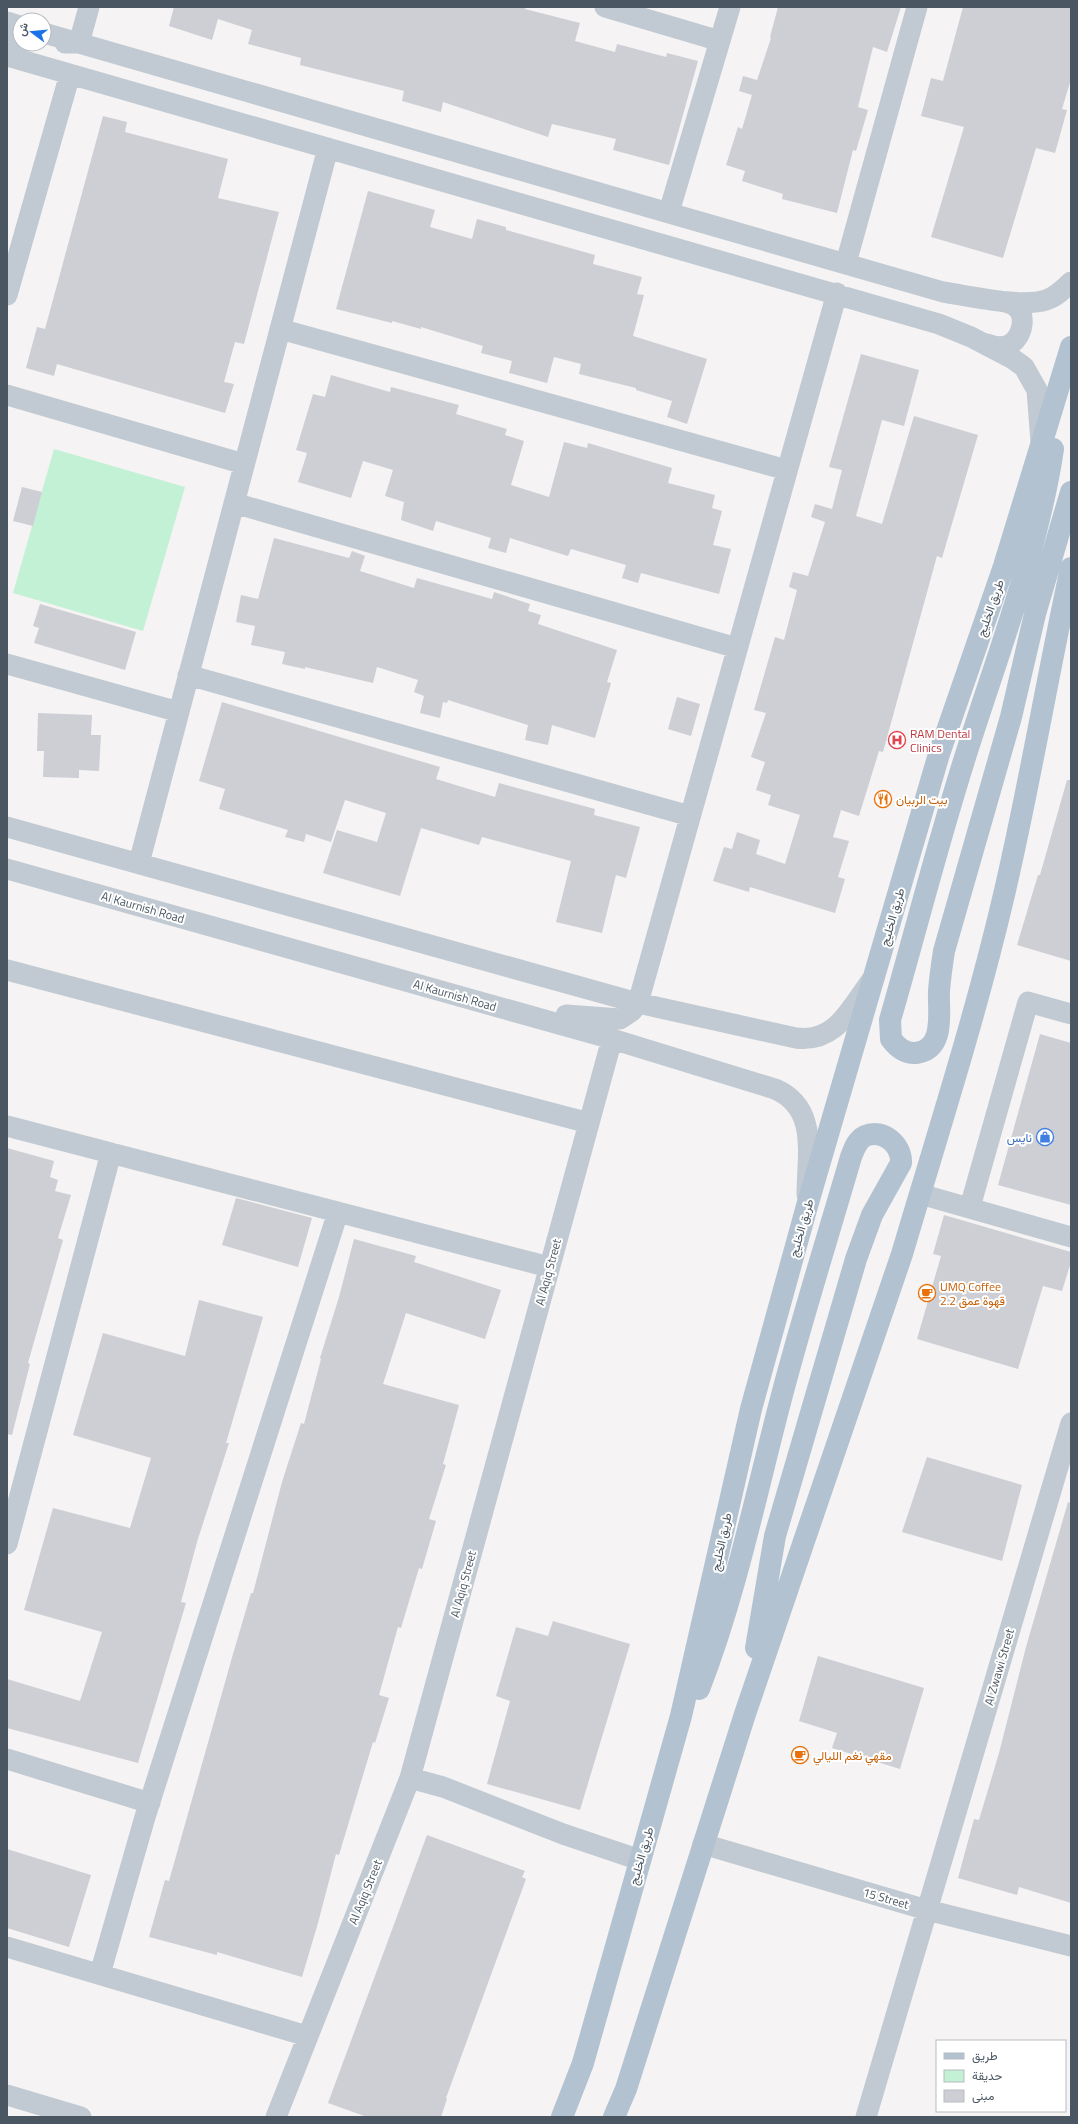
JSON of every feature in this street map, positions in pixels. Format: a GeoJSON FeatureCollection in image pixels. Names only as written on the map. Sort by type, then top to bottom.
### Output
{"type":"FeatureCollection","features":[{"type":"Feature","properties":{"kind":"main road","name":"طريق الخليج"},"geometry":{"type":"LineString","coordinates":[[562,2117],[583,2063],[681,1716],[751,1409],[807,1206],[939,754],[1004,566],[1071,347]]}},
{"type":"Feature","properties":{"kind":"main road"},"geometry":{"type":"LineString","coordinates":[[1064,372],[1046,490],[1014,602],[962,766],[890,1020],[891,1039],[903,1051],[911,1053],[925,1050],[932,1045],[937,1037],[939,1017],[939,984],[944,951],[1011,718],[1035,614],[1071,492]]}},
{"type":"Feature","properties":{"kind":"main road"},"geometry":{"type":"LineString","coordinates":[[618,2117],[745,1714],[902,1254],[920,1194],[985,971],[1003,900],[1033,763],[1045,692],[1071,568]]}},
{"type":"Feature","properties":{"kind":"main road"},"geometry":{"type":"LineString","coordinates":[[658,1794],[712,1657],[754,1509],[782,1394],[851,1157],[856,1145],[865,1136],[878,1135],[894,1142],[902,1155],[901,1163],[872,1216],[862,1241],[775,1536],[745,1714]]}},
{"type":"Feature","properties":{"kind":"main road"},"geometry":{"type":"LineString","coordinates":[[614,2117],[626,2089]]}},
{"type":"Feature","properties":{"kind":"street"},"geometry":{"type":"LineString","coordinates":[[79,43],[89,7]]}},
{"type":"Feature","properties":{"kind":"street"},"geometry":{"type":"LineString","coordinates":[[605,7],[720,41]]}},
{"type":"Feature","properties":{"kind":"street"},"geometry":{"type":"LineString","coordinates":[[669,212],[730,7]]}},
{"type":"Feature","properties":{"kind":"street"},"geometry":{"type":"LineString","coordinates":[[846,262],[917,7]]}},
{"type":"Feature","properties":{"kind":"street"},"geometry":{"type":"LineString","coordinates":[[52,35],[846,262],[943,292],[992,300],[1033,303],[1047,300],[1060,293],[1071,282]]}},
{"type":"Feature","properties":{"kind":"street"},"geometry":{"type":"LineString","coordinates":[[52,43],[79,43]]}},
{"type":"Feature","properties":{"kind":"street"},"geometry":{"type":"LineString","coordinates":[[7,56],[940,324],[980,342],[1013,359],[1024,367],[1037,390],[1041,449]]}},
{"type":"Feature","properties":{"kind":"street"},"geometry":{"type":"LineString","coordinates":[[7,295],[70,74]]}},
{"type":"Feature","properties":{"kind":"street"},"geometry":{"type":"LineString","coordinates":[[138,863],[328,148]]}},
{"type":"Feature","properties":{"kind":"street"},"geometry":{"type":"LineString","coordinates":[[487,1004],[584,1018],[620,1019],[632,1011],[638,1003],[837,294]]}},
{"type":"Feature","properties":{"kind":"street"},"geometry":{"type":"LineString","coordinates":[[980,342],[992,346],[1006,346],[1013,343],[1021,330],[1022,318],[1015,306],[992,300]]}},
{"type":"Feature","properties":{"kind":"street"},"geometry":{"type":"LineString","coordinates":[[280,329],[787,470]]}},
{"type":"Feature","properties":{"kind":"street"},"geometry":{"type":"LineString","coordinates":[[7,395],[244,464]]}},
{"type":"Feature","properties":{"kind":"street"},"geometry":{"type":"LineString","coordinates":[[234,503],[737,648]]}},
{"type":"Feature","properties":{"kind":"street"},"geometry":{"type":"LineString","coordinates":[[7,664],[178,712]]}},
{"type":"Feature","properties":{"kind":"street"},"geometry":{"type":"LineString","coordinates":[[188,675],[690,816]]}},
{"type":"Feature","properties":{"kind":"street"},"geometry":{"type":"LineString","coordinates":[[7,826],[638,1003],[810,1040],[825,1035],[839,1025],[874,978]]}},
{"type":"Feature","properties":{"kind":"street","name":"Al Kaurnish Road"},"geometry":{"type":"LineString","coordinates":[[7,869],[612,1039],[786,1094],[800,1107],[808,1127],[807,1206]]}},
{"type":"Feature","properties":{"kind":"street"},"geometry":{"type":"LineString","coordinates":[[7,970],[589,1123]]}},
{"type":"Feature","properties":{"kind":"street"},"geometry":{"type":"LineString","coordinates":[[970,1207],[1028,1002],[1071,1014]]}},
{"type":"Feature","properties":{"kind":"street","name":"Al Aqiq Street"},"geometry":{"type":"LineString","coordinates":[[276,2117],[410,1778],[612,1039]]}},
{"type":"Feature","properties":{"kind":"street"},"geometry":{"type":"LineString","coordinates":[[7,1126],[549,1267]]}},
{"type":"Feature","properties":{"kind":"street"},"geometry":{"type":"LineString","coordinates":[[7,1544],[111,1153]]}},
{"type":"Feature","properties":{"kind":"street"},"geometry":{"type":"LineString","coordinates":[[920,1194],[1071,1237]]}},
{"type":"Feature","properties":{"kind":"street"},"geometry":{"type":"LineString","coordinates":[[100,1974],[150,1803],[338,1212]]}},
{"type":"Feature","properties":{"kind":"street","name":"Al Zwawi Street"},"geometry":{"type":"LineString","coordinates":[[866,2117],[1071,1423]]}},
{"type":"Feature","properties":{"kind":"street"},"geometry":{"type":"LineString","coordinates":[[7,1759],[150,1803]]}},
{"type":"Feature","properties":{"kind":"street"},"geometry":{"type":"LineString","coordinates":[[410,1778],[443,1787],[563,1834],[640,1860]]}},
{"type":"Feature","properties":{"kind":"street","name":"15 Street"},"geometry":{"type":"LineString","coordinates":[[703,1844],[927,1910],[1071,1946]]}},
{"type":"Feature","properties":{"kind":"street"},"geometry":{"type":"LineString","coordinates":[[7,1947],[307,2036]]}},
{"type":"Feature","properties":{"kind":"street"},"geometry":{"type":"LineString","coordinates":[[7,2095],[81,2117]]}},
{"type":"Feature","properties":{"kind":"green space"},"geometry":{"type":"Polygon","coordinates":[[[54,449],[185,487],[143,631],[13,593],[54,449]]]}},
{"type":"Feature","properties":{"kind":"building"},"geometry":{"type":"Polygon","coordinates":[[[174,7],[526,7],[525,9],[580,23],[575,41],[615,52],[617,44],[666,57],[667,53],[698,61],[669,165],[613,150],[616,139],[552,124],[548,137],[443,102],[441,112],[402,101],[404,91],[300,65],[301,58],[248,44],[252,30],[218,19],[212,40],[169,26],[174,7]]]}},
{"type":"Feature","properties":{"kind":"building"},"geometry":{"type":"Polygon","coordinates":[[[778,7],[901,7],[887,52],[873,47],[858,107],[868,110],[856,151],[853,150],[837,213],[782,199],[783,194],[742,181],[745,171],[726,165],[738,127],[742,129],[752,95],[739,91],[743,76],[757,80],[771,38],[778,7]]]}},
{"type":"Feature","properties":{"kind":"building"},"geometry":{"type":"Polygon","coordinates":[[[963,7],[1071,7],[1071,79],[1062,109],[1067,110],[1055,153],[1036,148],[1003,258],[931,237],[964,127],[921,116],[931,78],[943,81],[963,7]]]}},
{"type":"Feature","properties":{"kind":"building"},"geometry":{"type":"Polygon","coordinates":[[[103,116],[127,122],[125,132],[228,159],[218,198],[279,212],[244,344],[235,342],[224,382],[234,384],[225,413],[57,364],[54,376],[26,368],[37,327],[45,329],[103,116]]]}},
{"type":"Feature","properties":{"kind":"building"},"geometry":{"type":"Polygon","coordinates":[[[368,191],[435,210],[430,227],[472,239],[477,219],[506,227],[506,230],[595,255],[593,264],[642,277],[637,294],[644,295],[633,336],[707,359],[687,424],[667,417],[672,401],[636,390],[636,388],[579,374],[581,364],[554,357],[547,383],[509,373],[512,361],[481,353],[483,346],[421,327],[421,329],[392,321],[392,323],[336,309],[368,191]]]}},
{"type":"Feature","properties":{"kind":"building"},"geometry":{"type":"Polygon","coordinates":[[[861,354],[919,370],[904,426],[882,420],[856,516],[882,524],[914,416],[978,435],[942,558],[937,556],[883,752],[879,751],[859,816],[841,810],[833,837],[849,841],[838,877],[845,879],[835,913],[750,887],[749,892],[713,881],[724,847],[732,849],[737,832],[760,840],[756,854],[785,864],[800,815],[768,805],[771,795],[756,790],[765,762],[751,757],[766,713],[754,710],[775,637],[784,640],[797,590],[789,587],[793,572],[808,576],[825,522],[811,517],[815,504],[832,509],[842,470],[829,467],[861,354]]]}},
{"type":"Feature","properties":{"kind":"building"},"geometry":{"type":"Polygon","coordinates":[[[331,375],[390,392],[391,387],[459,405],[456,414],[507,429],[505,435],[524,441],[511,485],[549,497],[564,442],[587,448],[588,443],[672,468],[668,483],[715,495],[712,508],[722,511],[713,545],[731,549],[719,594],[641,573],[638,583],[622,578],[626,565],[571,549],[568,556],[510,538],[506,553],[488,548],[491,538],[436,521],[433,531],[401,520],[404,502],[385,496],[393,470],[363,461],[351,498],[298,482],[307,453],[296,450],[313,394],[325,397],[331,375]]]}},
{"type":"Feature","properties":{"kind":"building"},"geometry":{"type":"Polygon","coordinates":[[[22,487],[42,492],[33,526],[13,521],[22,487]]]}},
{"type":"Feature","properties":{"kind":"building"},"geometry":{"type":"Polygon","coordinates":[[[274,538],[349,558],[352,551],[365,556],[360,571],[414,588],[417,578],[492,599],[494,592],[530,604],[528,611],[541,615],[538,624],[617,650],[607,682],[611,683],[595,738],[552,725],[548,745],[525,740],[528,725],[448,700],[447,703],[443,702],[440,718],[420,713],[424,696],[414,692],[418,680],[377,667],[373,683],[305,667],[305,669],[282,664],[285,652],[251,645],[255,626],[236,622],[241,595],[258,599],[274,538]]]}},
{"type":"Feature","properties":{"kind":"building"},"geometry":{"type":"Polygon","coordinates":[[[40,604],[136,632],[125,670],[34,643],[39,628],[33,626],[40,604]]]}},
{"type":"Feature","properties":{"kind":"building"},"geometry":{"type":"Polygon","coordinates":[[[677,697],[700,704],[691,736],[668,729],[677,697]]]}},
{"type":"Feature","properties":{"kind":"building"},"geometry":{"type":"Polygon","coordinates":[[[222,702],[440,767],[436,779],[495,797],[499,783],[595,809],[594,815],[640,827],[626,878],[616,875],[602,933],[556,922],[571,861],[482,837],[479,845],[421,828],[400,896],[323,873],[337,830],[377,842],[386,813],[345,800],[331,842],[306,834],[304,842],[285,837],[288,830],[219,809],[225,789],[199,781],[222,702]]]}},
{"type":"Feature","properties":{"kind":"building"},"geometry":{"type":"Polygon","coordinates":[[[38,713],[92,715],[91,735],[101,735],[99,771],[79,770],[79,778],[43,777],[44,751],[37,751],[38,713]]]}},
{"type":"Feature","properties":{"kind":"building"},"geometry":{"type":"Polygon","coordinates":[[[1067,780],[1071,780],[1071,961],[1017,945],[1038,875],[1040,875],[1067,780]]]}},
{"type":"Feature","properties":{"kind":"building"},"geometry":{"type":"Polygon","coordinates":[[[1040,1034],[1071,1043],[1071,1205],[998,1185],[1040,1034]]]}},
{"type":"Feature","properties":{"kind":"building"},"geometry":{"type":"Polygon","coordinates":[[[7,1148],[54,1161],[50,1177],[58,1180],[55,1191],[71,1195],[58,1238],[63,1240],[28,1363],[30,1364],[12,1435],[7,1434],[7,1148]]]}},
{"type":"Feature","properties":{"kind":"building"},"geometry":{"type":"Polygon","coordinates":[[[236,1198],[312,1218],[298,1267],[222,1245],[236,1198]]]}},
{"type":"Feature","properties":{"kind":"building"},"geometry":{"type":"Polygon","coordinates":[[[944,1215],[1071,1252],[1071,1262],[1062,1291],[1043,1286],[1018,1369],[917,1339],[941,1256],[933,1254],[944,1215]]]}},
{"type":"Feature","properties":{"kind":"building"},"geometry":{"type":"Polygon","coordinates":[[[354,1239],[416,1256],[414,1262],[501,1290],[485,1339],[406,1313],[383,1384],[459,1405],[443,1464],[446,1465],[429,1519],[436,1521],[422,1569],[419,1568],[401,1628],[398,1627],[379,1695],[389,1698],[375,1743],[373,1742],[339,1855],[336,1854],[302,1977],[217,1952],[217,1955],[149,1937],[165,1880],[169,1881],[233,1654],[251,1593],[253,1593],[282,1482],[301,1423],[304,1424],[321,1359],[320,1358],[339,1297],[354,1239]]]}},
{"type":"Feature","properties":{"kind":"building"},"geometry":{"type":"Polygon","coordinates":[[[199,1300],[263,1317],[226,1443],[229,1443],[197,1542],[181,1602],[186,1603],[138,1763],[7,1728],[7,1679],[80,1701],[102,1632],[24,1610],[53,1508],[130,1528],[151,1458],[73,1435],[103,1333],[185,1356],[199,1300]]]}},
{"type":"Feature","properties":{"kind":"building"},"geometry":{"type":"Polygon","coordinates":[[[927,1457],[1022,1485],[1002,1561],[902,1532],[927,1457]]]}},
{"type":"Feature","properties":{"kind":"building"},"geometry":{"type":"Polygon","coordinates":[[[1068,1502],[1071,1503],[1071,1903],[1019,1887],[1017,1895],[958,1878],[974,1819],[979,1820],[999,1753],[1026,1647],[1068,1502]]]}},
{"type":"Feature","properties":{"kind":"building"},"geometry":{"type":"Polygon","coordinates":[[[553,1621],[630,1644],[580,1810],[487,1784],[510,1701],[496,1696],[516,1627],[548,1636],[553,1621]]]}},
{"type":"Feature","properties":{"kind":"building"},"geometry":{"type":"Polygon","coordinates":[[[818,1656],[924,1688],[900,1769],[832,1748],[837,1733],[799,1721],[818,1656]]]}},
{"type":"Feature","properties":{"kind":"building"},"geometry":{"type":"Polygon","coordinates":[[[427,1835],[525,1871],[522,1877],[526,1879],[446,2098],[447,2099],[441,2117],[367,2117],[328,2103],[427,1835]]]}},
{"type":"Feature","properties":{"kind":"building"},"geometry":{"type":"Polygon","coordinates":[[[7,1849],[91,1875],[69,1947],[7,1928],[7,1849]]]}},
{"type":"Feature","properties":{"kind":"place","name":"RAM Dental Clinics"},"geometry":{"type":"Point","coordinates":[897,740]}},
{"type":"Feature","properties":{"kind":"place","name":"بيت الربيان"},"geometry":{"type":"Point","coordinates":[883,799]}},
{"type":"Feature","properties":{"kind":"place","name":"نايس"},"geometry":{"type":"Point","coordinates":[1045,1137]}},
{"type":"Feature","properties":{"kind":"place","name":"UMQ Coffee 2.2 قهوة عمق"},"geometry":{"type":"Point","coordinates":[927,1293]}},
{"type":"Feature","properties":{"kind":"place","name":"مقهي نغم الليالي"},"geometry":{"type":"Point","coordinates":[800,1755]}}]}
